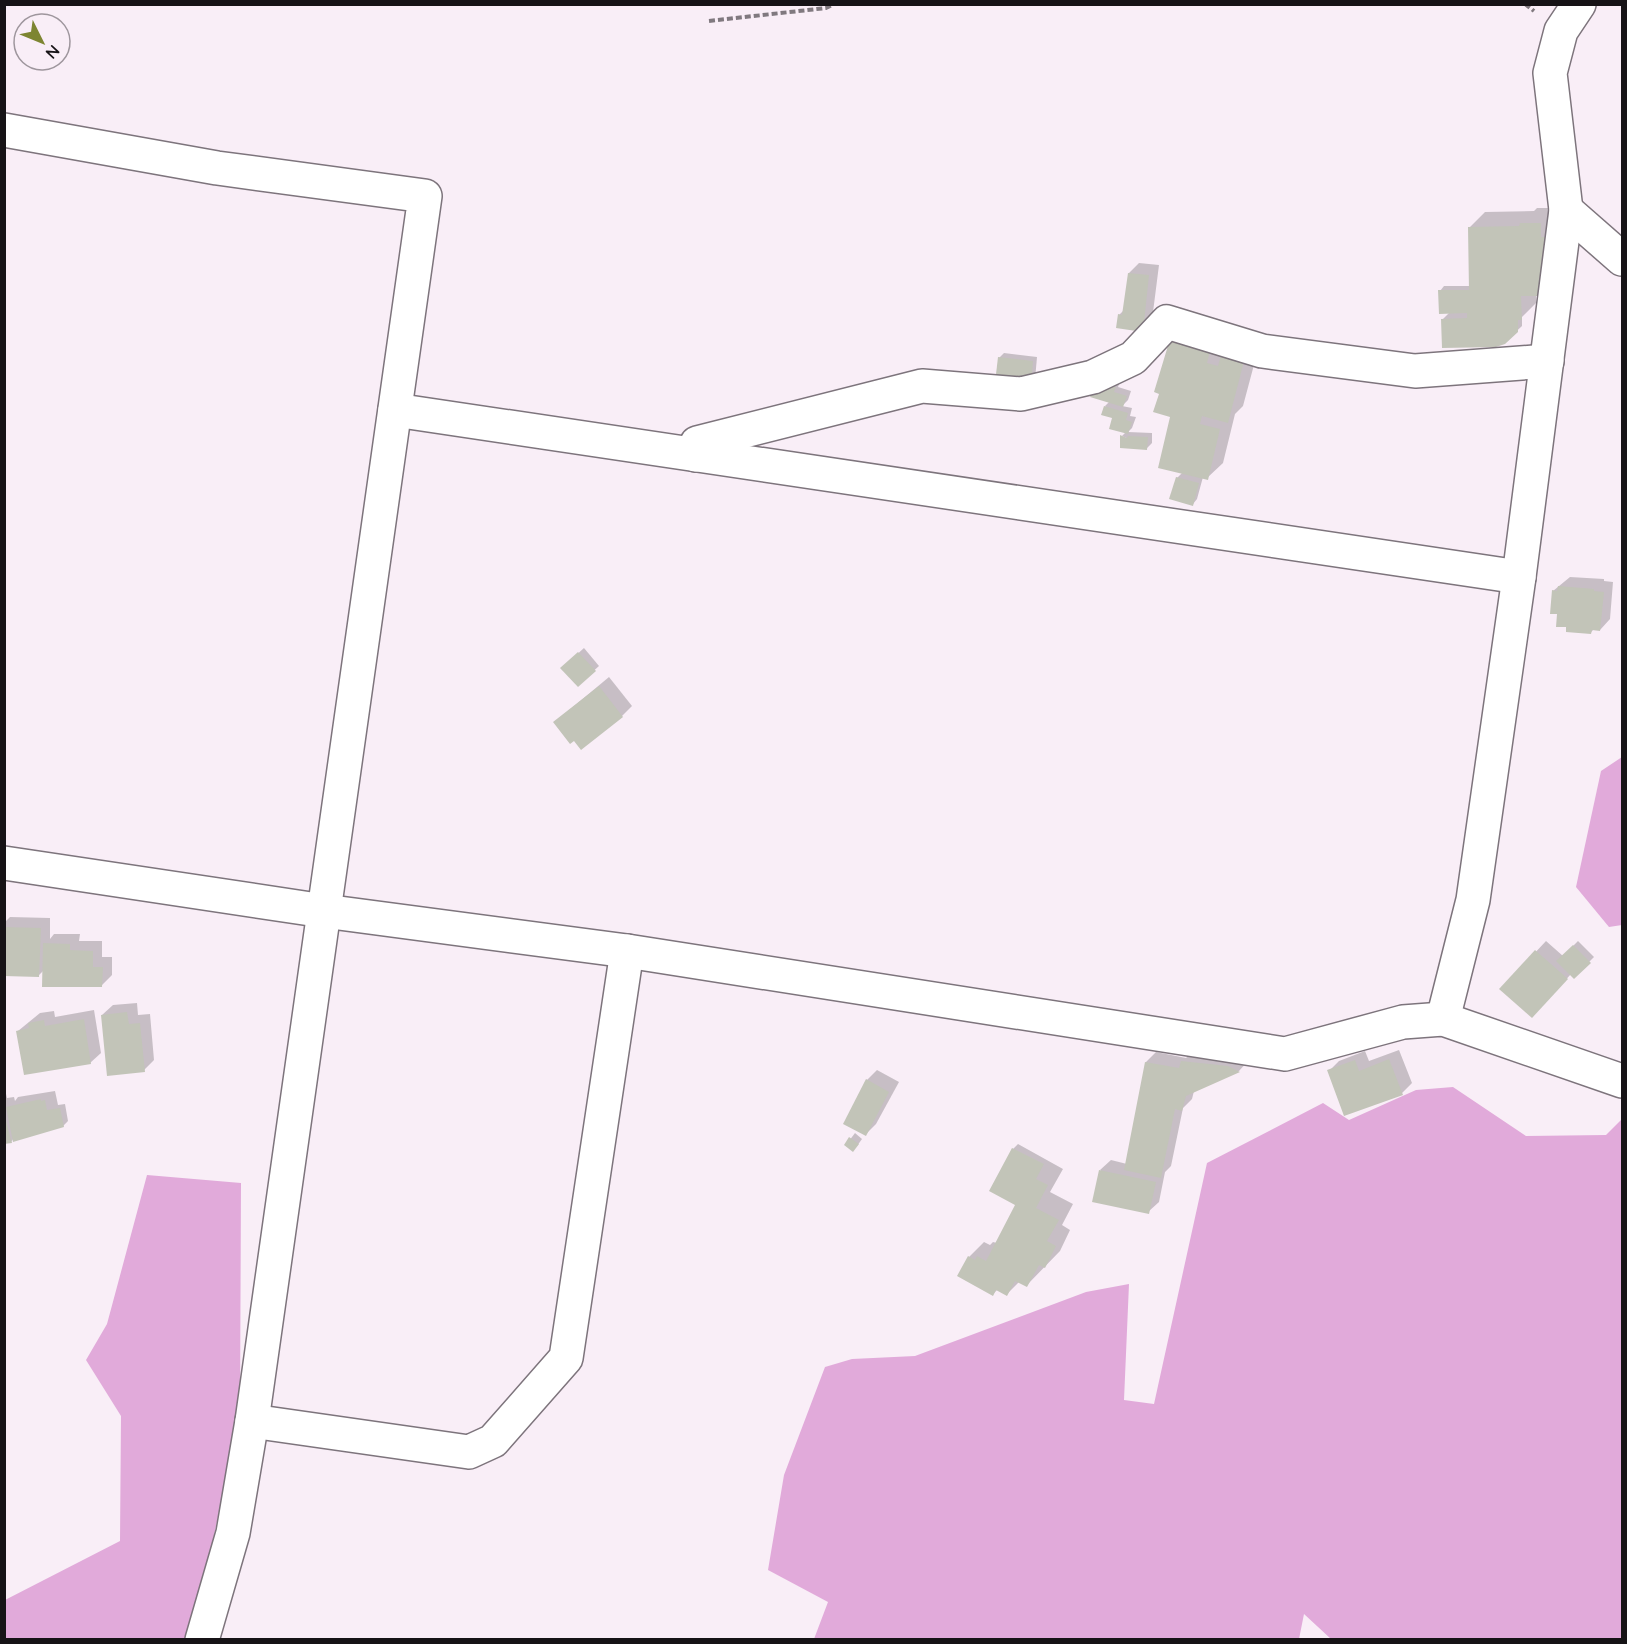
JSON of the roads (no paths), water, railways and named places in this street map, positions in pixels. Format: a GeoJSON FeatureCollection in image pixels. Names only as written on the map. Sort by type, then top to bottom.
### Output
{"type":"FeatureCollection","features":[{"type":"Feature","properties":{"kind":"street"},"geometry":{"type":"LineString","coordinates":[[1443,1019],[1473,900],[1519,577],[1566,210],[1550,73],[1561,32],[1579,4]]}},
{"type":"Feature","properties":{"kind":"street"},"geometry":{"type":"LineString","coordinates":[[4,130],[217,168],[425,196],[252,1421],[233,1533],[202,1640]]}},
{"type":"Feature","properties":{"kind":"street"},"geometry":{"type":"LineString","coordinates":[[1566,210],[1623,259]]}},
{"type":"Feature","properties":{"kind":"street"},"geometry":{"type":"LineString","coordinates":[[696,455],[696,443],[922,386],[1021,394],[1093,377],[1133,358],[1167,322],[1262,351],[1415,371],[1546,361]]}},
{"type":"Feature","properties":{"kind":"street"},"geometry":{"type":"LineString","coordinates":[[395,410],[1519,577]]}},
{"type":"Feature","properties":{"kind":"street"},"geometry":{"type":"LineString","coordinates":[[4,863],[324,911],[627,951],[1285,1054],[1403,1022],[1443,1019],[1623,1082]]}},
{"type":"Feature","properties":{"kind":"street"},"geometry":{"type":"LineString","coordinates":[[252,1421],[469,1452],[493,1441],[566,1358],[627,951]]}}]}
